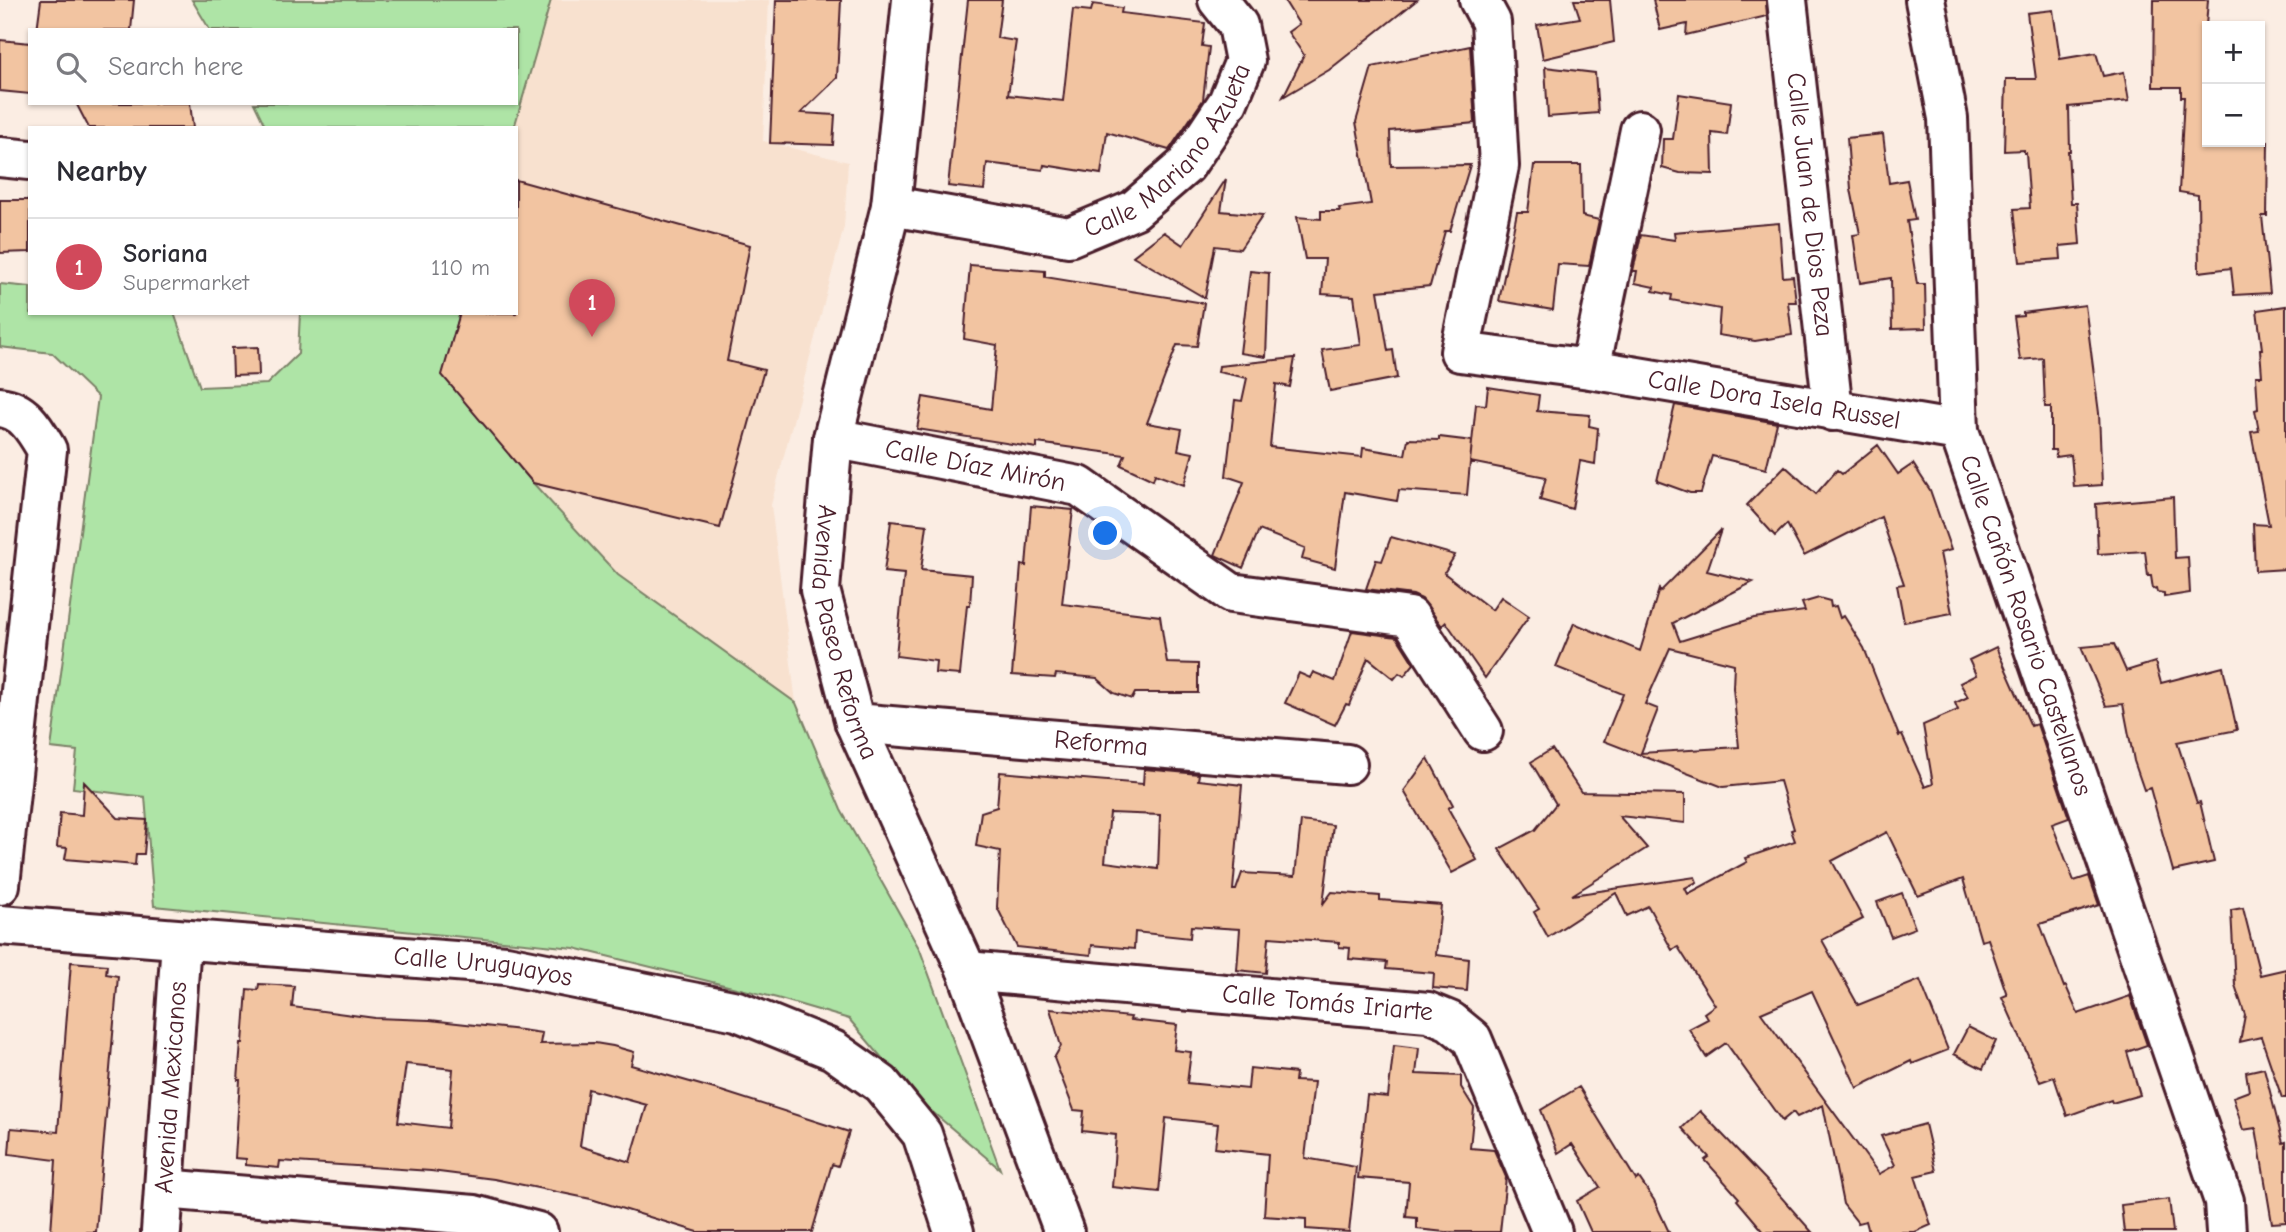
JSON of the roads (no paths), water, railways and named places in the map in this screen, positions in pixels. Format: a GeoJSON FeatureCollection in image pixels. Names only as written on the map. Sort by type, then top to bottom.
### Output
{"type":"FeatureCollection","features":[{"type":"Feature","properties":{"kind":"street","name":"Avenida Paseo Reforma"},"geometry":{"type":"LineString","coordinates":[[912,0],[891,206],[833,438],[820,590],[855,723],[967,971],[1064,1232]]}},
{"type":"Feature","properties":{"kind":"street","name":"Calle Mariano Azueta"},"geometry":{"type":"LineString","coordinates":[[891,206],[1069,237],[1134,210],[1186,165],[1228,102],[1245,61],[1238,25],[1218,0]]}},
{"type":"Feature","properties":{"kind":"street","name":"Calle Dora Isela Russel"},"geometry":{"type":"LineString","coordinates":[[1479,0],[1491,22],[1499,166],[1460,352],[1590,369],[1959,431]]}},
{"type":"Feature","properties":{"kind":"street","name":"Calle Juan de Dios Peza"},"geometry":{"type":"LineString","coordinates":[[1787,0],[1833,411]]}},
{"type":"Feature","properties":{"kind":"street","name":"Calle Cañón Rosario Castellanos"},"geometry":{"type":"LineString","coordinates":[[1925,0],[1948,118],[1959,431],[2224,1201],[2226,1232]]}},
{"type":"Feature","properties":{"kind":"street"},"geometry":{"type":"LineString","coordinates":[[1590,369],[1640,130]]}},
{"type":"Feature","properties":{"kind":"street"},"geometry":{"type":"LineString","coordinates":[[0,157],[28,160]]}},
{"type":"Feature","properties":{"kind":"street"},"geometry":{"type":"LineString","coordinates":[[0,407],[30,421],[47,450],[0,885]]}},
{"type":"Feature","properties":{"kind":"street","name":"Calle Díaz Mirón"},"geometry":{"type":"LineString","coordinates":[[833,438],[1079,486],[1231,593],[1410,617],[1483,732]]}},
{"type":"Feature","properties":{"kind":"street","name":"Reforma"},"geometry":{"type":"LineString","coordinates":[[855,723],[1347,764]]}},
{"type":"Feature","properties":{"kind":"street","name":"Calle Uruguayos"},"geometry":{"type":"LineString","coordinates":[[0,925],[506,965],[737,1011],[833,1050],[881,1084],[922,1134],[954,1232]]}},
{"type":"Feature","properties":{"kind":"street","name":"Avenida Mexicanos"},"geometry":{"type":"LineString","coordinates":[[161,1232],[181,941]]}},
{"type":"Feature","properties":{"kind":"street","name":"Calle Tomás Iriarte"},"geometry":{"type":"LineString","coordinates":[[967,971],[1428,1012],[1450,1021],[1472,1039],[1552,1232]]}},
{"type":"Feature","properties":{"kind":"street"},"geometry":{"type":"LineString","coordinates":[[164,1189],[474,1215],[538,1232]]}},
{"type":"Feature","properties":{"kind":"place","name":"Soriana"},"geometry":{"type":"Point","coordinates":[592,337]}}]}
